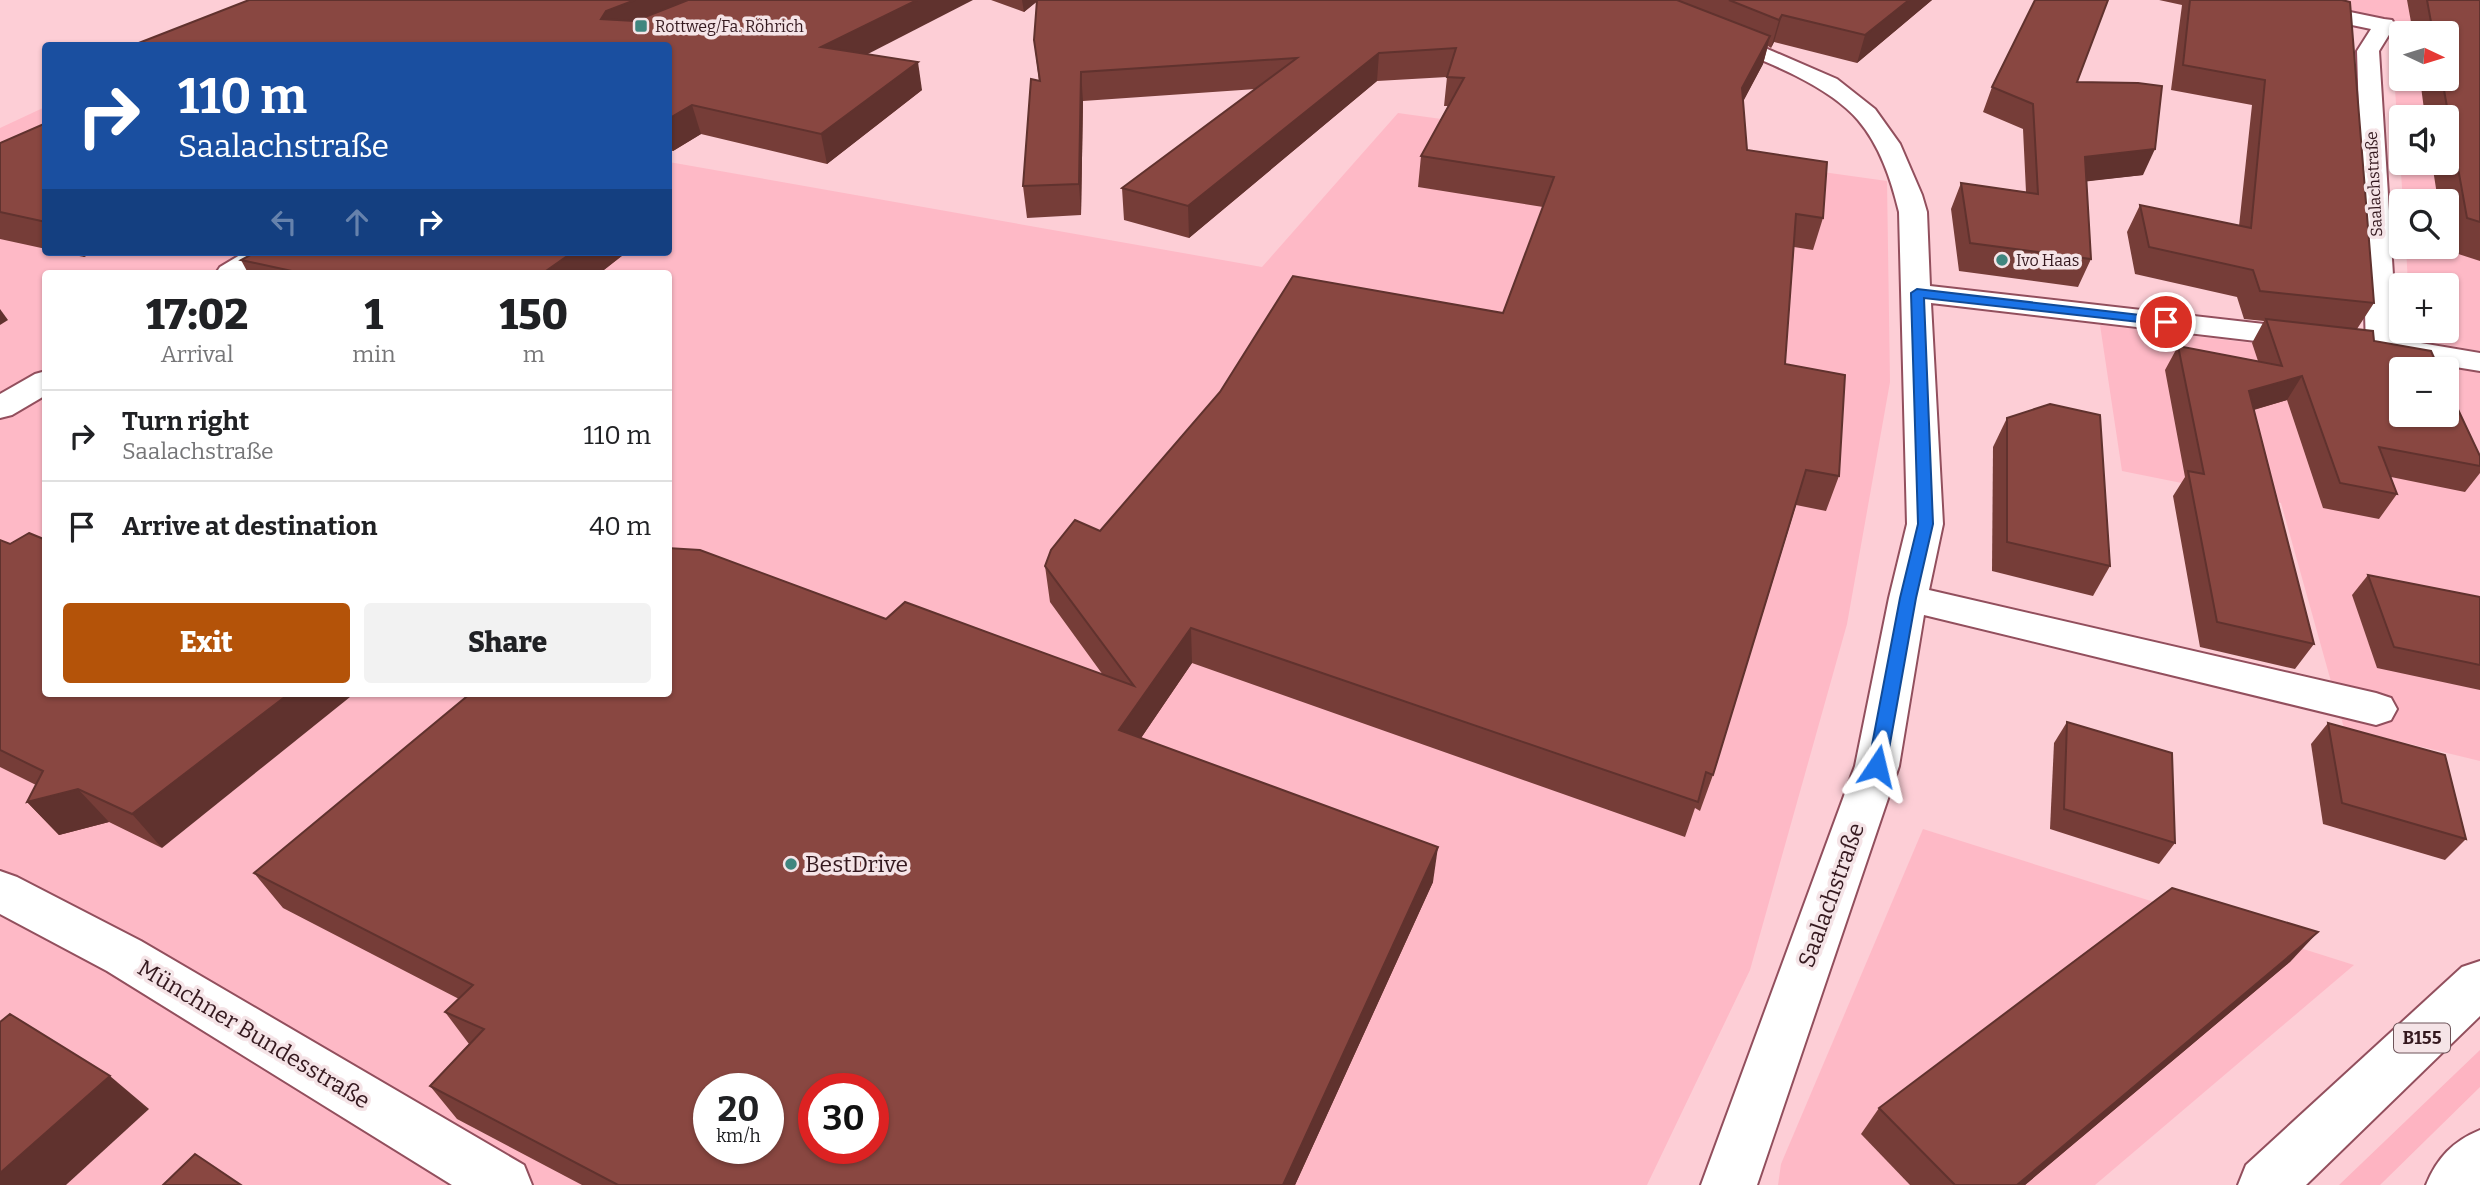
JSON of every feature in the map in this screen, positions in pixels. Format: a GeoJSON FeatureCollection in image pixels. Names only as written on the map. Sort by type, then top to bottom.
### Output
{"type":"FeatureCollection","features":[{"type":"Feature","properties":{"kind":"street","name":"Saalachstraße"},"geometry":{"type":"LineString","coordinates":[[1637,0],[1748,46],[1839,90],[1867,115],[1886,141],[1907,188],[1913,212],[1925,524],[1908,598],[1877,766],[1729,1185]]}},
{"type":"Feature","properties":{"kind":"street","name":"Saalachstraße"},"geometry":{"type":"LineString","coordinates":[[2260,0],[2384,25],[2368,51],[2359,344]]}},
{"type":"Feature","properties":{"kind":"street"},"geometry":{"type":"LineString","coordinates":[[235,270],[258,256]]}},
{"type":"Feature","properties":{"kind":"street"},"geometry":{"type":"LineString","coordinates":[[1917,293],[2359,344],[2480,362]]}},
{"type":"Feature","properties":{"kind":"street"},"geometry":{"type":"LineString","coordinates":[[0,408],[42,383]]}},
{"type":"Feature","properties":{"kind":"street"},"geometry":{"type":"LineString","coordinates":[[1908,598],[2376,709]]}},
{"type":"Feature","properties":{"kind":"street","name":"Münchner Bundesstraße"},"geometry":{"type":"LineString","coordinates":[[0,891],[124,956],[505,1185]]}},
{"type":"Feature","properties":{"kind":"street","name":"B155"},"geometry":{"type":"LineString","coordinates":[[2266,1185],[2480,983]]}},
{"type":"Feature","properties":{"kind":"street"},"geometry":{"type":"LineString","coordinates":[[2454,1185],[2480,1157]]}},
{"type":"Feature","properties":{"kind":"shaded area"},"geometry":{"type":"Polygon","coordinates":[[[2292,0],[2480,0],[2480,351],[2435,343],[2459,343],[2459,273],[2407,273],[2407,259],[2459,259],[2459,189],[2402,189],[2401,175],[2459,175],[2459,105],[2396,105],[2395,91],[2459,91],[2459,21],[2390,21],[2292,0]]]}},
{"type":"Feature","properties":{"kind":"shaded area"},"geometry":{"type":"Polygon","coordinates":[[[42,108],[42,256],[672,256],[672,163],[1262,267],[1398,113],[1887,181],[1890,382],[1847,624],[1750,970],[1647,1185],[0,1185],[0,128],[42,108]]]}},
{"type":"Feature","properties":{"kind":"shaded area"},"geometry":{"type":"Polygon","coordinates":[[[2100,325],[2389,359],[2389,427],[2459,427],[2459,369],[2480,372],[2480,761],[2344,728],[2281,503],[2122,471],[2100,325]]]}},
{"type":"Feature","properties":{"kind":"shaded area"},"geometry":{"type":"Polygon","coordinates":[[[1923,829],[2354,965],[2095,1185],[1778,1185],[1781,1164],[1923,829]]]}},
{"type":"Feature","properties":{"kind":"shaded area"},"geometry":{"type":"Polygon","coordinates":[[[2480,1050],[2480,1087],[2380,1185],[2339,1185],[2480,1050]]]}},
{"type":"Feature","properties":{"kind":"building"},"geometry":{"type":"Polygon","coordinates":[[[249,0],[635,0],[606,11],[601,19],[635,21],[688,0],[917,0],[821,47],[918,62],[821,134],[692,105],[672,117],[672,42],[141,42],[249,0]]]}},
{"type":"Feature","properties":{"kind":"building"},"geometry":{"type":"Polygon","coordinates":[[[1037,0],[1677,0],[1770,36],[1742,88],[1747,150],[1827,162],[1823,218],[1796,214],[1785,364],[1845,375],[1839,476],[1806,470],[1713,775],[1706,772],[1698,802],[1191,628],[1119,730],[1438,847],[1283,1185],[618,1185],[430,1086],[484,1029],[445,1012],[473,985],[254,873],[466,697],[672,697],[672,548],[700,550],[886,619],[905,602],[1134,686],[1045,566],[1051,550],[1075,520],[1100,531],[1220,392],[1293,276],[1503,313],[1554,177],[1421,156],[1464,78],[1447,77],[1456,48],[1379,53],[1188,206],[1122,188],[1297,58],[1081,72],[1079,184],[1023,186],[1031,79],[1040,81],[1034,40],[1037,0]]]}},
{"type":"Feature","properties":{"kind":"building"},"geometry":{"type":"Polygon","coordinates":[[[1729,0],[1909,0],[1865,35],[1782,15],[1779,20],[1729,0]]]}},
{"type":"Feature","properties":{"kind":"building"},"geometry":{"type":"Polygon","coordinates":[[[2035,0],[2108,0],[2077,82],[2162,86],[2155,149],[2085,157],[2091,259],[1970,243],[1961,183],[2038,194],[2033,104],[1992,87],[2035,0]]]}},
{"type":"Feature","properties":{"kind":"building"},"geometry":{"type":"Polygon","coordinates":[[[2190,0],[2350,2],[2374,303],[2260,291],[2253,270],[2149,247],[2140,205],[2251,228],[2265,80],[2183,65],[2190,0]]]}},
{"type":"Feature","properties":{"kind":"building"},"geometry":{"type":"Polygon","coordinates":[[[2427,0],[2480,0],[2480,222],[2467,218],[2459,174],[2459,105],[2447,105],[2444,91],[2459,91],[2459,21],[2431,21],[2427,0]]]}},
{"type":"Feature","properties":{"kind":"building"},"geometry":{"type":"Polygon","coordinates":[[[42,125],[42,221],[0,212],[0,143],[42,125]]]}},
{"type":"Feature","properties":{"kind":"building"},"geometry":{"type":"Polygon","coordinates":[[[248,256],[567,256],[547,270],[287,270],[241,260],[248,256]]]}},
{"type":"Feature","properties":{"kind":"building"},"geometry":{"type":"Polygon","coordinates":[[[2266,319],[2373,331],[2374,341],[2431,351],[2434,357],[2389,357],[2389,427],[2459,427],[2459,412],[2480,456],[2480,466],[2379,447],[2397,494],[2340,483],[2302,376],[2249,391],[2314,644],[2217,622],[2188,471],[2204,474],[2178,346],[2282,366],[2266,319]]]}},
{"type":"Feature","properties":{"kind":"building"},"geometry":{"type":"Polygon","coordinates":[[[2050,404],[2100,415],[2110,566],[2007,542],[2007,418],[2050,404]]]}},
{"type":"Feature","properties":{"kind":"building"},"geometry":{"type":"Polygon","coordinates":[[[29,533],[42,538],[42,697],[285,697],[132,814],[78,789],[27,802],[43,771],[0,750],[0,540],[10,544],[29,533]]]}},
{"type":"Feature","properties":{"kind":"building"},"geometry":{"type":"Polygon","coordinates":[[[2368,575],[2480,597],[2480,665],[2394,647],[2368,575]]]}},
{"type":"Feature","properties":{"kind":"building"},"geometry":{"type":"Polygon","coordinates":[[[2067,722],[2172,753],[2175,843],[2064,809],[2067,722]]]}},
{"type":"Feature","properties":{"kind":"building"},"geometry":{"type":"Polygon","coordinates":[[[2328,723],[2445,755],[2466,839],[2342,803],[2328,723]]]}},
{"type":"Feature","properties":{"kind":"building"},"geometry":{"type":"Polygon","coordinates":[[[2172,888],[2318,932],[2017,1185],[1955,1185],[1879,1108],[2172,888]]]}},
{"type":"Feature","properties":{"kind":"building"},"geometry":{"type":"Polygon","coordinates":[[[10,1014],[110,1076],[0,1173],[0,1022],[10,1014]]]}},
{"type":"Feature","properties":{"kind":"building"},"geometry":{"type":"Polygon","coordinates":[[[195,1154],[241,1185],[163,1185],[195,1154]]]}},
{"type":"Feature","properties":{"kind":"place","name":"Rottweg/Fa. Röhrich"},"geometry":{"type":"Point","coordinates":[641,26]}},
{"type":"Feature","properties":{"kind":"place","name":"Ivo Haas"},"geometry":{"type":"Point","coordinates":[2002,260]}},
{"type":"Feature","properties":{"kind":"place","name":"BestDrive"},"geometry":{"type":"Point","coordinates":[791,864]}},
{"type":"Feature","properties":{"kind":"route"},"geometry":{"type":"LineString","coordinates":[[1877,766],[1908,598],[1925,524],[1917,293],[2166,322]]}}]}
